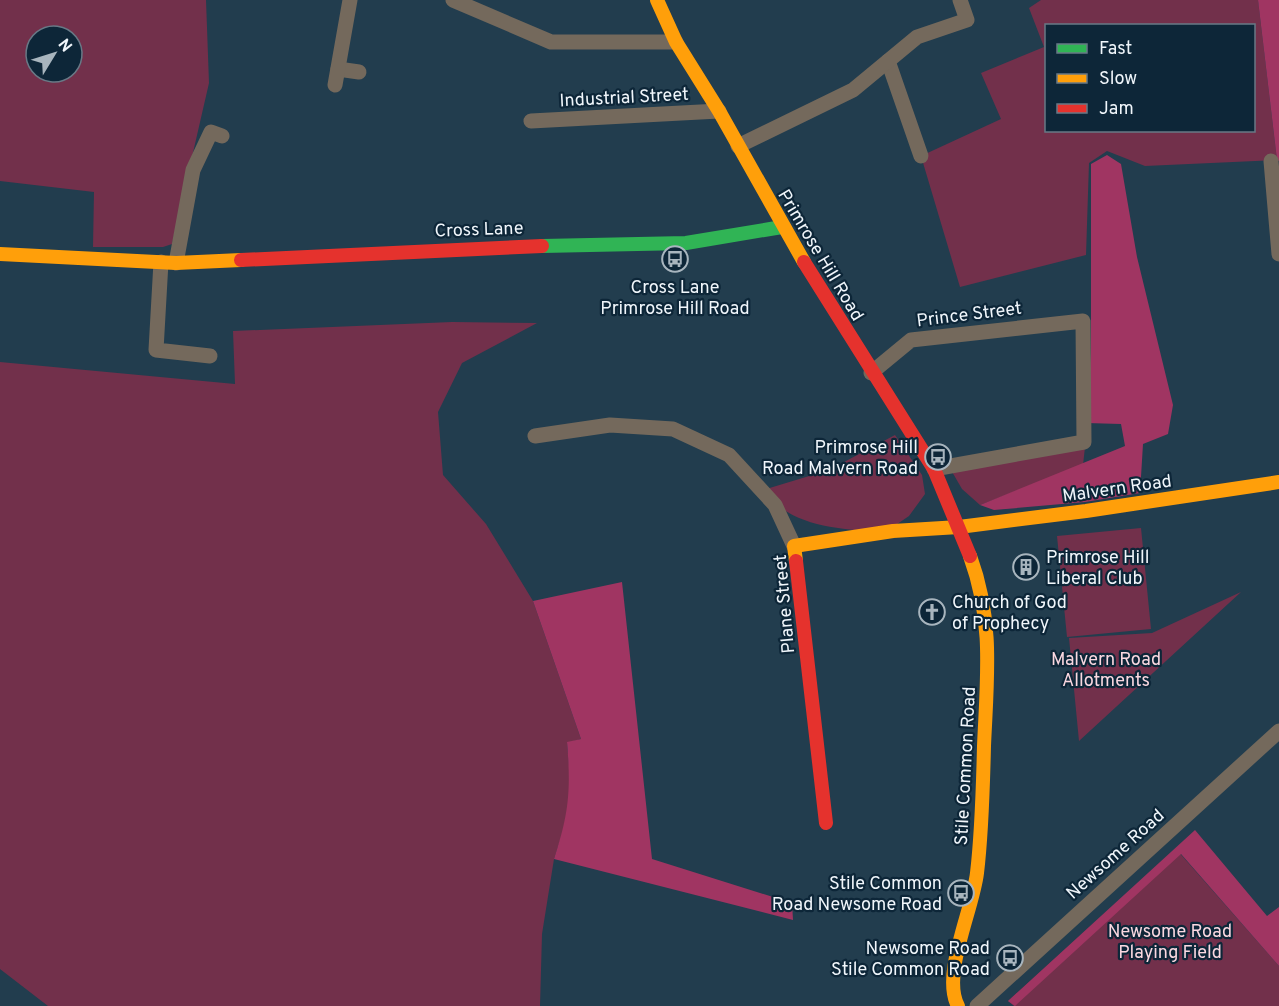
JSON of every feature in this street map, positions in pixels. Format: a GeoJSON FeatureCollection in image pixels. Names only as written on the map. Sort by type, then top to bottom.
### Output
{"type":"FeatureCollection","features":[{"type":"Feature","properties":{"kind":"street"},"geometry":{"type":"LineString","coordinates":[[335,85],[350,0]]}},
{"type":"Feature","properties":{"kind":"street"},"geometry":{"type":"LineString","coordinates":[[453,0],[551,42],[676,42]]}},
{"type":"Feature","properties":{"kind":"street","name":"Primrose Hill Road"},"geometry":{"type":"LineString","coordinates":[[657,0],[676,42],[719,111],[782,227],[871,373],[934,469],[959,527]]}},
{"type":"Feature","properties":{"kind":"street"},"geometry":{"type":"LineString","coordinates":[[738,146],[853,90],[918,37],[967,20],[960,0]]}},
{"type":"Feature","properties":{"kind":"street"},"geometry":{"type":"LineString","coordinates":[[888,61],[921,156]]}},
{"type":"Feature","properties":{"kind":"street"},"geometry":{"type":"LineString","coordinates":[[338,69],[359,72]]}},
{"type":"Feature","properties":{"kind":"street","name":"Industrial Street"},"geometry":{"type":"LineString","coordinates":[[531,121],[719,111]]}},
{"type":"Feature","properties":{"kind":"street"},"geometry":{"type":"LineString","coordinates":[[210,356],[156,350],[169,262],[193,170],[211,132],[222,136]]}},
{"type":"Feature","properties":{"kind":"street"},"geometry":{"type":"LineString","coordinates":[[1271,161],[1279,254]]}},
{"type":"Feature","properties":{"kind":"street","name":"Cross Lane"},"geometry":{"type":"LineString","coordinates":[[0,254],[169,262],[456,248],[686,243],[782,227]]}},
{"type":"Feature","properties":{"kind":"street","name":"Prince Street"},"geometry":{"type":"LineString","coordinates":[[871,373],[911,340],[1083,321],[1084,442],[934,469]]}},
{"type":"Feature","properties":{"kind":"street"},"geometry":{"type":"LineString","coordinates":[[535,436],[610,425],[673,429],[729,455],[775,506],[794,546]]}},
{"type":"Feature","properties":{"kind":"street","name":"Malvern Road"},"geometry":{"type":"LineString","coordinates":[[959,527],[1279,482]]}},
{"type":"Feature","properties":{"kind":"street","name":"Plane Street"},"geometry":{"type":"LineString","coordinates":[[826,823],[794,546],[893,531],[959,527]]}},
{"type":"Feature","properties":{"kind":"street","name":"Stile Common Road"},"geometry":{"type":"LineString","coordinates":[[958,1006],[952,995],[955,969],[978,866],[989,639],[980,584],[959,527]]}},
{"type":"Feature","properties":{"kind":"street","name":"Newsome Road"},"geometry":{"type":"LineString","coordinates":[[977,1006],[1279,731]]}},
{"type":"Feature","properties":{"kind":"green space"},"geometry":{"type":"Polygon","coordinates":[[[0,0],[206,0],[209,83],[172,244],[163,247],[93,247],[94,192],[0,181],[0,0]]]}},
{"type":"Feature","properties":{"kind":"green space"},"geometry":{"type":"Polygon","coordinates":[[[1041,0],[1258,0],[1277,160],[1145,166],[1107,151],[1089,163],[1086,255],[960,287],[921,156],[1001,119],[981,73],[1044,47],[1029,8],[1041,0]]]}},
{"type":"Feature","properties":{"kind":"green space"},"geometry":{"type":"Polygon","coordinates":[[[452,322],[537,323],[462,363],[438,412],[443,475],[486,524],[533,601],[581,739],[567,743],[571,788],[565,825],[554,859],[542,934],[540,1006],[48,1006],[0,969],[0,362],[235,384],[233,331],[452,322]]]}},
{"type":"Feature","properties":{"kind":"green space"},"geometry":{"type":"Polygon","coordinates":[[[895,435],[922,475],[925,494],[909,516],[884,533],[834,527],[803,519],[775,503],[763,490],[829,470],[895,435]]]}},
{"type":"Feature","properties":{"kind":"green space"},"geometry":{"type":"Polygon","coordinates":[[[1085,447],[1083,465],[980,505],[962,489],[951,470],[1085,447]]]}},
{"type":"Feature","properties":{"kind":"green space"},"geometry":{"type":"Polygon","coordinates":[[[1141,528],[1151,629],[1067,637],[1057,536],[1141,528]]]}},
{"type":"Feature","properties":{"kind":"green space","name":"Malvern Road Allotments"},"geometry":{"type":"Polygon","coordinates":[[[1241,592],[1079,741],[1069,638],[1152,633],[1241,592]]]}},
{"type":"Feature","properties":{"kind":"green space","name":"Newsome Road Playing Field"},"geometry":{"type":"Polygon","coordinates":[[[1176,849],[1279,966],[1279,1006],[1014,1006],[1008,1001],[1176,849]]]}},
{"type":"Feature","properties":{"kind":"shaded area"},"geometry":{"type":"Polygon","coordinates":[[[1258,0],[1279,0],[1279,161],[1277,160],[1258,0]]]}},
{"type":"Feature","properties":{"kind":"shaded area"},"geometry":{"type":"Polygon","coordinates":[[[1107,155],[1121,164],[1137,257],[1173,405],[1168,434],[1143,444],[1140,493],[1085,502],[994,510],[980,505],[1125,446],[1121,424],[1086,423],[1091,353],[1091,164],[1107,155]]]}},
{"type":"Feature","properties":{"kind":"shaded area"},"geometry":{"type":"Polygon","coordinates":[[[622,582],[652,859],[792,903],[793,920],[554,859],[568,802],[567,742],[581,739],[533,601],[622,582]]]}},
{"type":"Feature","properties":{"kind":"shaded area"},"geometry":{"type":"Polygon","coordinates":[[[1195,830],[1267,916],[1279,907],[1279,966],[1181,854],[1015,1006],[1008,1001],[1195,830]]]}},
{"type":"Feature","properties":{"kind":"traffic: fast"},"geometry":{"type":"LineString","coordinates":[[542,246],[686,243],[782,227]]}},
{"type":"Feature","properties":{"kind":"traffic: slow"},"geometry":{"type":"LineString","coordinates":[[657,0],[676,42],[719,111],[804,262]]}},
{"type":"Feature","properties":{"kind":"traffic: slow"},"geometry":{"type":"LineString","coordinates":[[0,254],[176,263],[241,260]]}},
{"type":"Feature","properties":{"kind":"traffic: slow"},"geometry":{"type":"LineString","coordinates":[[796,561],[794,546],[893,531],[959,527],[1086,511],[1279,482]]}},
{"type":"Feature","properties":{"kind":"traffic: slow"},"geometry":{"type":"LineString","coordinates":[[958,1006],[954,993],[955,960],[974,888],[979,857],[987,673],[983,604],[970,556]]}},
{"type":"Feature","properties":{"kind":"traffic: jam"},"geometry":{"type":"LineString","coordinates":[[241,260],[542,246]]}},
{"type":"Feature","properties":{"kind":"traffic: jam"},"geometry":{"type":"LineString","coordinates":[[804,262],[934,469],[970,556]]}},
{"type":"Feature","properties":{"kind":"traffic: jam"},"geometry":{"type":"LineString","coordinates":[[796,561],[826,823]]}},
{"type":"Feature","properties":{"kind":"place","name":"Cross Lane Primrose Hill Road"},"geometry":{"type":"Point","coordinates":[675,259]}},
{"type":"Feature","properties":{"kind":"place","name":"Primrose Hill Road Malvern Road"},"geometry":{"type":"Point","coordinates":[938,457]}},
{"type":"Feature","properties":{"kind":"place","name":"Primrose Hill Liberal Club"},"geometry":{"type":"Point","coordinates":[1026,567]}},
{"type":"Feature","properties":{"kind":"place","name":"Church of God of Prophecy"},"geometry":{"type":"Point","coordinates":[932,612]}},
{"type":"Feature","properties":{"kind":"place","name":"Stile Common Road Newsome Road"},"geometry":{"type":"Point","coordinates":[961,893]}},
{"type":"Feature","properties":{"kind":"place","name":"Newsome Road Stile Common Road"},"geometry":{"type":"Point","coordinates":[1010,958]}}]}
